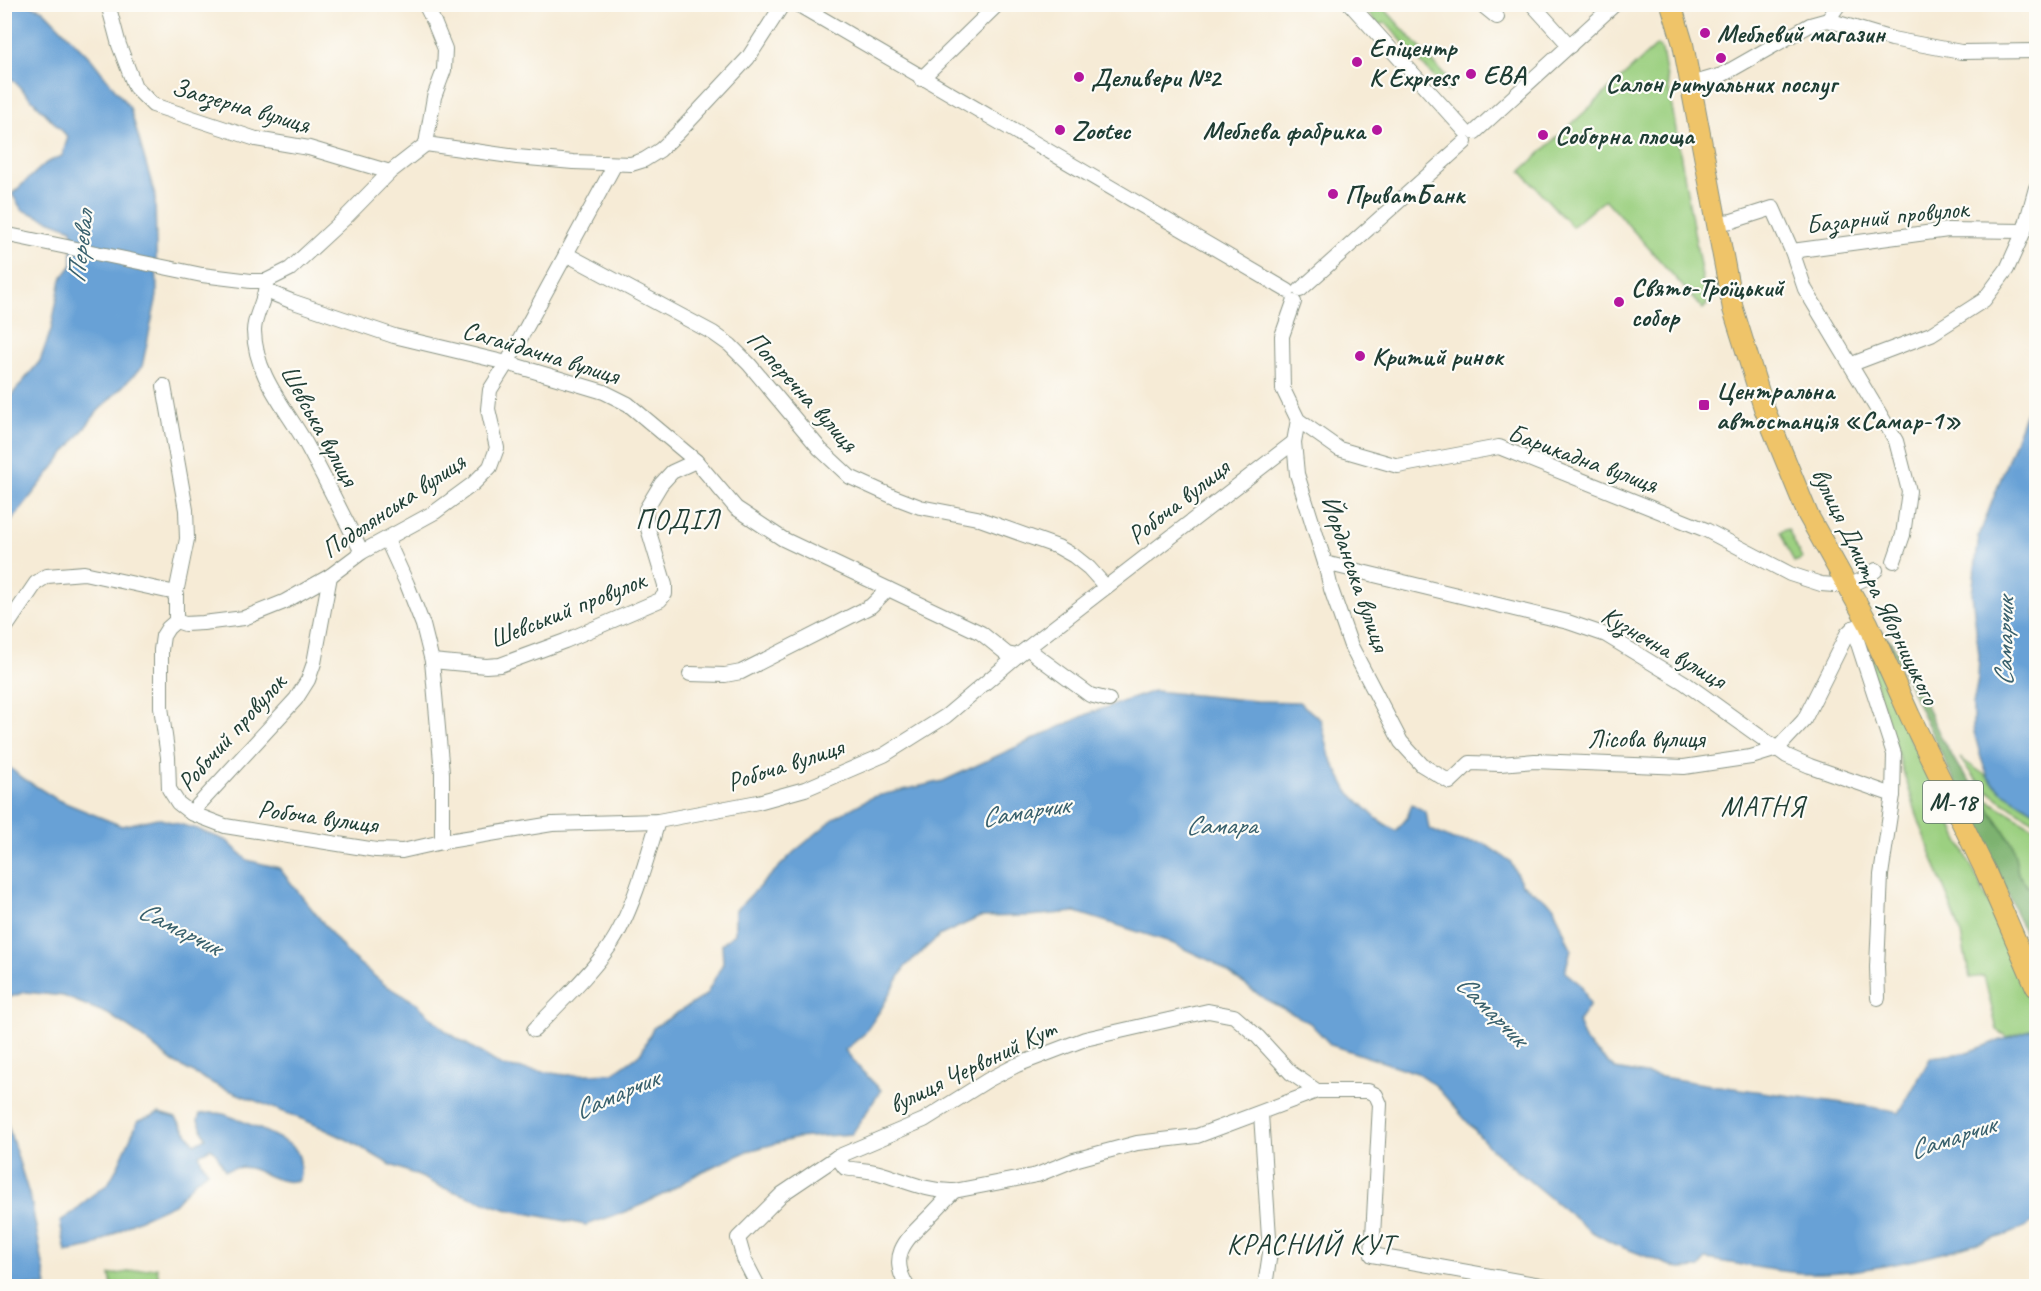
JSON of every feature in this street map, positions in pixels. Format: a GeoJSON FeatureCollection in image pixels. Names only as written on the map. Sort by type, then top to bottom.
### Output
{"type":"FeatureCollection","features":[{"type":"Feature","properties":{"kind":"highway","name":"вулиця Дмитра Яворницького"},"geometry":{"type":"LineString","coordinates":[[1671,4],[1683,44],[1733,309],[1764,408],[1808,515],[1848,586],[1861,625],[1910,716],[1985,870],[2037,987]]}},
{"type":"Feature","properties":{"kind":"street","name":"Заозерна вулиця"},"geometry":{"type":"LineString","coordinates":[[108,4],[119,45],[135,87],[153,105],[256,139],[309,148],[390,172]]}},
{"type":"Feature","properties":{"kind":"street"},"geometry":{"type":"LineString","coordinates":[[266,286],[290,268],[344,219],[390,172],[426,144],[434,98],[444,70],[445,49],[435,22],[425,4]]}},
{"type":"Feature","properties":{"kind":"street"},"geometry":{"type":"LineString","coordinates":[[426,144],[517,157],[615,164],[631,164],[644,160],[678,134],[748,58],[783,4]]}},
{"type":"Feature","properties":{"kind":"street"},"geometry":{"type":"LineString","coordinates":[[797,4],[1294,294]]}},
{"type":"Feature","properties":{"kind":"street"},"geometry":{"type":"LineString","coordinates":[[921,78],[998,4]]}},
{"type":"Feature","properties":{"kind":"street"},"geometry":{"type":"LineString","coordinates":[[1350,4],[1468,135]]}},
{"type":"Feature","properties":{"kind":"street"},"geometry":{"type":"LineString","coordinates":[[1481,4],[1497,17]]}},
{"type":"Feature","properties":{"kind":"street"},"geometry":{"type":"LineString","coordinates":[[1532,4],[1570,46]]}},
{"type":"Feature","properties":{"kind":"street"},"geometry":{"type":"LineString","coordinates":[[1298,420],[1283,389],[1282,336],[1294,294],[1615,4]]}},
{"type":"Feature","properties":{"kind":"street"},"geometry":{"type":"LineString","coordinates":[[1828,20],[1839,4]]}},
{"type":"Feature","properties":{"kind":"street"},"geometry":{"type":"LineString","coordinates":[[1691,84],[1722,75],[1810,24],[1828,20],[1892,39],[1961,52],[2037,51]]}},
{"type":"Feature","properties":{"kind":"street","name":"Подолянська вулиця"},"geometry":{"type":"LineString","coordinates":[[176,621],[185,624],[243,618],[284,602],[330,576],[362,552],[435,512],[473,484],[490,467],[496,448],[488,410],[490,390],[507,363],[615,164]]}},
{"type":"Feature","properties":{"kind":"street"},"geometry":{"type":"LineString","coordinates":[[1852,364],[1931,334],[1984,300],[2007,269],[2024,231],[2037,188]]}},
{"type":"Feature","properties":{"kind":"street"},"geometry":{"type":"LineString","coordinates":[[1716,223],[1732,221],[1773,208],[1792,251],[1805,289],[1852,364],[1896,441],[1909,491],[1903,535],[1894,561]]}},
{"type":"Feature","properties":{"kind":"street","name":"Базарний провулок"},"geometry":{"type":"LineString","coordinates":[[1792,251],[1948,230],[2024,231]]}},
{"type":"Feature","properties":{"kind":"street","name":"Сагайдачна вулиця"},"geometry":{"type":"LineString","coordinates":[[4,234],[251,282],[266,286],[291,301],[394,336],[507,363],[604,392],[628,404],[696,460],[736,508],[783,539],[981,633],[1007,654],[1023,652],[1037,656],[1090,695],[1109,700]]}},
{"type":"Feature","properties":{"kind":"street","name":"Поперечна вулиця"},"geometry":{"type":"LineString","coordinates":[[566,254],[713,333],[730,345],[749,364],[820,449],[850,477],[920,507],[977,518],[1058,547],[1082,562],[1106,587]]}},
{"type":"Feature","properties":{"kind":"street","name":"Шевська вулиця"},"geometry":{"type":"LineString","coordinates":[[266,286],[254,330],[259,363],[275,397],[304,441],[362,552]]}},
{"type":"Feature","properties":{"kind":"street"},"geometry":{"type":"LineString","coordinates":[[164,386],[186,510],[187,539],[176,593],[176,621],[168,628],[161,650],[161,707],[168,757],[169,789],[178,803],[191,813]]}},
{"type":"Feature","properties":{"kind":"street","name":"Барикадна вулиця"},"geometry":{"type":"LineString","coordinates":[[1298,420],[1339,449],[1398,466],[1499,447],[1706,530],[1790,574],[1821,584],[1848,586]]}},
{"type":"Feature","properties":{"kind":"street","name":"Йорданська вулиця"},"geometry":{"type":"LineString","coordinates":[[1298,420],[1294,442],[1297,474],[1331,589],[1351,646],[1401,742],[1422,765],[1450,782]]}},
{"type":"Feature","properties":{"kind":"street","name":"Робоча вулиця"},"geometry":{"type":"LineString","coordinates":[[191,813],[225,826],[376,850],[402,851],[552,824],[658,821],[767,800],[805,789],[884,755],[946,716],[1023,652],[1294,442]]}},
{"type":"Feature","properties":{"kind":"street","name":"Шевський провулок"},"geometry":{"type":"LineString","coordinates":[[432,661],[486,666],[500,665],[565,641],[660,600],[665,594],[665,585],[646,522],[646,509],[661,484],[672,472],[696,460]]}},
{"type":"Feature","properties":{"kind":"street"},"geometry":{"type":"LineString","coordinates":[[387,540],[423,625],[432,661],[442,773],[442,842]]}},
{"type":"Feature","properties":{"kind":"street","name":"Кузнечна вулиця"},"geometry":{"type":"LineString","coordinates":[[1325,563],[1568,622],[1606,635],[1685,683],[1787,756],[1893,795]]}},
{"type":"Feature","properties":{"kind":"street"},"geometry":{"type":"LineString","coordinates":[[1848,586],[1866,578],[1876,570]]}},
{"type":"Feature","properties":{"kind":"street"},"geometry":{"type":"LineString","coordinates":[[4,630],[36,584],[47,576],[84,573],[176,593]]}},
{"type":"Feature","properties":{"kind":"street","name":"Робочий провулок"},"geometry":{"type":"LineString","coordinates":[[191,813],[296,699],[308,680],[320,638],[330,576]]}},
{"type":"Feature","properties":{"kind":"street"},"geometry":{"type":"LineString","coordinates":[[690,674],[725,675],[741,672],[871,606],[888,589]]}},
{"type":"Feature","properties":{"kind":"street"},"geometry":{"type":"LineString","coordinates":[[1777,749],[1804,720],[1847,634],[1861,625],[1894,754],[1893,795],[1881,875],[1878,998]]}},
{"type":"Feature","properties":{"kind":"street","name":"Лісова вулиця"},"geometry":{"type":"LineString","coordinates":[[1450,782],[1470,763],[1500,764],[1535,761],[1684,767],[1751,757],[1777,749]]}},
{"type":"Feature","properties":{"kind":"street"},"geometry":{"type":"LineString","coordinates":[[534,1030],[610,946],[621,926],[658,821]]}},
{"type":"Feature","properties":{"kind":"street","name":"вулиця Червоний Кут"},"geometry":{"type":"LineString","coordinates":[[758,1287],[744,1259],[738,1238],[782,1194],[837,1157],[924,1120],[988,1080],[1017,1065],[1084,1039],[1208,1011],[1234,1016],[1258,1037],[1291,1073],[1317,1091]]}},
{"type":"Feature","properties":{"kind":"street"},"geometry":{"type":"LineString","coordinates":[[837,1157],[845,1168],[877,1173],[940,1191],[954,1191],[1037,1174],[1074,1160],[1137,1143],[1197,1136],[1261,1114],[1317,1091],[1368,1091],[1376,1095],[1380,1104],[1372,1256],[1546,1287]]}},
{"type":"Feature","properties":{"kind":"street"},"geometry":{"type":"LineString","coordinates":[[1261,1114],[1270,1253],[1265,1287]]}},
{"type":"Feature","properties":{"kind":"street"},"geometry":{"type":"LineString","coordinates":[[907,1287],[901,1277],[898,1264],[903,1246],[906,1240],[954,1191]]}},
{"type":"Feature","properties":{"kind":"green space"},"geometry":{"type":"Polygon","coordinates":[[[1362,5],[1381,5],[1454,85],[1447,92],[1386,23],[1378,25],[1362,5]]]}},
{"type":"Feature","properties":{"kind":"green space"},"geometry":{"type":"Polygon","coordinates":[[[1657,45],[1662,50],[1707,305],[1703,309],[1605,199],[1572,227],[1521,171],[1657,45]]]}},
{"type":"Feature","properties":{"kind":"green space"},"geometry":{"type":"Polygon","coordinates":[[[1788,529],[1802,559],[1794,562],[1780,532],[1788,529]]]}},
{"type":"Feature","properties":{"kind":"green space"},"geometry":{"type":"Polygon","coordinates":[[[1883,631],[1905,663],[1943,741],[1959,768],[1984,798],[2013,844],[2018,874],[2028,887],[2036,891],[2036,961],[2009,896],[1883,631]]]}},
{"type":"Feature","properties":{"kind":"green space"},"geometry":{"type":"Polygon","coordinates":[[[1870,649],[1892,701],[2005,936],[2036,1009],[2036,1028],[2008,1037],[1997,1030],[1984,976],[1970,978],[1960,930],[1919,821],[1872,673],[1870,649]]]}},
{"type":"Feature","properties":{"kind":"green space"},"geometry":{"type":"Polygon","coordinates":[[[1960,758],[1988,777],[2001,791],[2036,812],[2036,822],[1985,788],[1960,758]]]}},
{"type":"Feature","properties":{"kind":"green space"},"geometry":{"type":"Polygon","coordinates":[[[1984,798],[2036,829],[2036,891],[2028,887],[2018,874],[2013,844],[1984,798]]]}},
{"type":"Feature","properties":{"kind":"green space"},"geometry":{"type":"Polygon","coordinates":[[[157,1267],[160,1286],[112,1286],[110,1275],[157,1267]]]}},
{"type":"Feature","properties":{"kind":"water","name":"Перевал"},"geometry":{"type":"Polygon","coordinates":[[[27,4],[43,10],[92,60],[130,108],[155,195],[157,296],[142,367],[98,411],[5,529],[5,403],[40,361],[51,330],[61,279],[72,265],[72,229],[22,210],[12,194],[46,163],[62,156],[68,137],[11,78],[5,76],[5,5],[27,4]]]}},
{"type":"Feature","properties":{"kind":"water","name":"Самарчик"},"geometry":{"type":"Polygon","coordinates":[[[2036,386],[2036,812],[2001,791],[1988,777],[1981,758],[1973,728],[1973,704],[1978,679],[1979,655],[1972,594],[1979,536],[2036,386]]]}},
{"type":"Feature","properties":{"kind":"water","name":"Самара"},"geometry":{"type":"Polygon","coordinates":[[[1154,691],[1256,701],[1299,702],[1321,720],[1330,757],[1348,791],[1377,819],[1396,831],[1407,818],[1412,804],[1426,812],[1429,829],[1453,840],[1483,843],[1510,861],[1522,884],[1553,905],[1571,949],[1565,972],[1581,985],[1590,1005],[1578,1022],[1586,1042],[1615,1069],[1899,1113],[1931,1057],[1964,1053],[2036,1028],[2036,1219],[2014,1232],[1998,1237],[1918,1259],[1862,1270],[1824,1273],[1795,1272],[1705,1259],[1700,1268],[1679,1269],[1614,1244],[1590,1231],[1491,1149],[1435,1085],[1417,1073],[1331,1045],[1310,1023],[1265,999],[1213,962],[1167,941],[1076,912],[980,917],[939,936],[905,967],[864,1034],[845,1050],[881,1090],[852,1134],[797,1138],[748,1151],[699,1173],[633,1209],[586,1225],[505,1209],[441,1187],[389,1164],[350,1141],[309,1122],[218,1086],[173,1062],[108,1014],[63,996],[25,992],[5,999],[4,763],[21,777],[58,800],[122,826],[157,818],[197,829],[227,841],[247,860],[279,868],[348,954],[385,985],[415,1002],[447,1032],[502,1066],[566,1075],[613,1073],[641,1053],[653,1028],[706,995],[723,963],[722,944],[735,933],[735,911],[794,852],[836,817],[872,797],[943,781],[1090,713],[1154,691]]]}},
{"type":"Feature","properties":{"kind":"water"},"geometry":{"type":"Polygon","coordinates":[[[159,1113],[176,1118],[195,1144],[206,1138],[198,1120],[200,1114],[205,1113],[223,1114],[273,1135],[295,1149],[299,1156],[299,1180],[285,1181],[244,1167],[225,1170],[211,1148],[199,1154],[208,1171],[197,1179],[174,1204],[134,1222],[92,1247],[66,1252],[60,1221],[108,1184],[138,1121],[159,1113]]]}},
{"type":"Feature","properties":{"kind":"water"},"geometry":{"type":"Polygon","coordinates":[[[5,1116],[31,1201],[47,1286],[5,1286],[5,1116]]]}},
{"type":"Feature","properties":{"kind":"place","name":"Меблевий магазин"},"geometry":{"type":"Point","coordinates":[1705,33]}},
{"type":"Feature","properties":{"kind":"place","name":"Салон ритуальних послуг"},"geometry":{"type":"Point","coordinates":[1721,58]}},
{"type":"Feature","properties":{"kind":"place","name":"Епіцентр К Express"},"geometry":{"type":"Point","coordinates":[1357,62]}},
{"type":"Feature","properties":{"kind":"place","name":"ЕВА"},"geometry":{"type":"Point","coordinates":[1471,74]}},
{"type":"Feature","properties":{"kind":"place","name":"Деливери №2"},"geometry":{"type":"Point","coordinates":[1079,77]}},
{"type":"Feature","properties":{"kind":"place","name":"Zootec"},"geometry":{"type":"Point","coordinates":[1060,130]}},
{"type":"Feature","properties":{"kind":"place","name":"Меблева фабрика"},"geometry":{"type":"Point","coordinates":[1377,130]}},
{"type":"Feature","properties":{"kind":"place","name":"Соборна площа"},"geometry":{"type":"Point","coordinates":[1543,135]}},
{"type":"Feature","properties":{"kind":"place","name":"ПриватБанк"},"geometry":{"type":"Point","coordinates":[1333,194]}},
{"type":"Feature","properties":{"kind":"place","name":"Свято-Троїцький собор"},"geometry":{"type":"Point","coordinates":[1619,302]}},
{"type":"Feature","properties":{"kind":"place","name":"Критий ринок"},"geometry":{"type":"Point","coordinates":[1360,356]}},
{"type":"Feature","properties":{"kind":"place","name":"Центральна автостанція «Самар-1»"},"geometry":{"type":"Point","coordinates":[1704,405]}},
{"type":"Feature","properties":{"kind":"district","name":"ПОДІЛ"},"geometry":{"type":"Point","coordinates":[678,519]}},
{"type":"Feature","properties":{"kind":"district","name":"МАТНЯ"},"geometry":{"type":"Point","coordinates":[1763,806]}},
{"type":"Feature","properties":{"kind":"district","name":"КРАСНИЙ КУТ"},"geometry":{"type":"Point","coordinates":[1311,1244]}}]}
